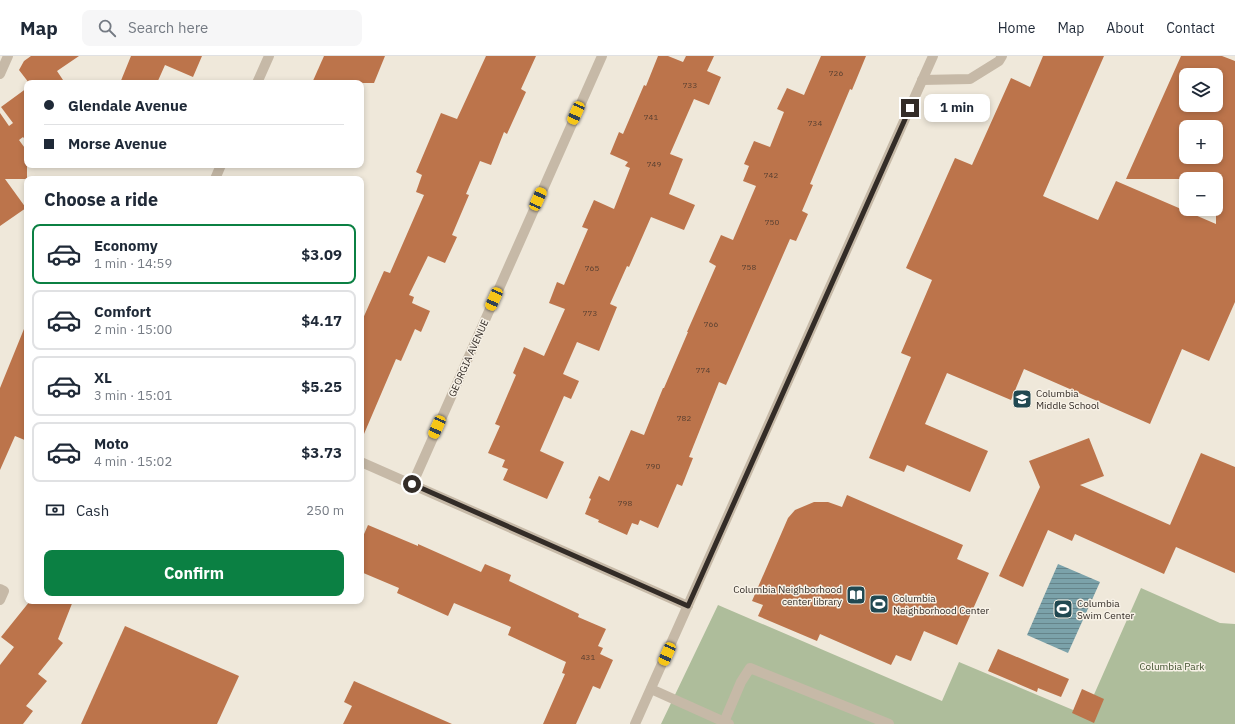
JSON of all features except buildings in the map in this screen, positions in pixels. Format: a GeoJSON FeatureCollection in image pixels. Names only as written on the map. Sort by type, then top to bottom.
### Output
{"type":"FeatureCollection","features":[{"type":"Feature","properties":{"kind":"street"},"geometry":{"type":"LineString","coordinates":[[0,74],[8,56]]}},
{"type":"Feature","properties":{"kind":"street"},"geometry":{"type":"LineString","coordinates":[[258,80],[269,56]]}},
{"type":"Feature","properties":{"kind":"street","name":"GEORGIA AVENUE"},"geometry":{"type":"LineString","coordinates":[[412,484],[602,56]]}},
{"type":"Feature","properties":{"kind":"street"},"geometry":{"type":"LineString","coordinates":[[635,724],[933,56]]}},
{"type":"Feature","properties":{"kind":"street"},"geometry":{"type":"LineString","coordinates":[[922,80],[970,79],[999,61],[1002,56]]}},
{"type":"Feature","properties":{"kind":"street"},"geometry":{"type":"LineString","coordinates":[[364,463],[688,606]]}},
{"type":"Feature","properties":{"kind":"street"},"geometry":{"type":"LineString","coordinates":[[0,589],[4,591],[0,600]]}},
{"type":"Feature","properties":{"kind":"street"},"geometry":{"type":"LineString","coordinates":[[651,689],[727,723],[741,682],[750,668],[889,724]]}},
{"type":"Feature","properties":{"kind":"green space","name":"Columbia Park"},"geometry":{"type":"Polygon","coordinates":[[[1141,588],[1220,623],[1235,624],[1235,724],[661,724],[718,605],[942,701],[959,662],[1085,715],[1141,588]]]}},
{"type":"Feature","properties":{"kind":"water","name":"Columbia Swim Center"},"geometry":{"type":"Polygon","coordinates":[[[1058,564],[1100,582],[1068,653],[1027,635],[1058,564]]]}},
{"type":"Feature","properties":{"kind":"place","name":"Columbia Middle School"},"geometry":{"type":"Point","coordinates":[1022,399]}},
{"type":"Feature","properties":{"kind":"place","name":"Columbia Neighborhood center library"},"geometry":{"type":"Point","coordinates":[856,595]}},
{"type":"Feature","properties":{"kind":"place","name":"Columbia Neighborhood Center"},"geometry":{"type":"Point","coordinates":[879,604]}},
{"type":"Feature","properties":{"kind":"place","name":"Columbia Swim Center"},"geometry":{"type":"Point","coordinates":[1063,609]}},
{"type":"Feature","properties":{"kind":"route"},"geometry":{"type":"LineString","coordinates":[[412,484],[688,606],[910,108]]}}]}
